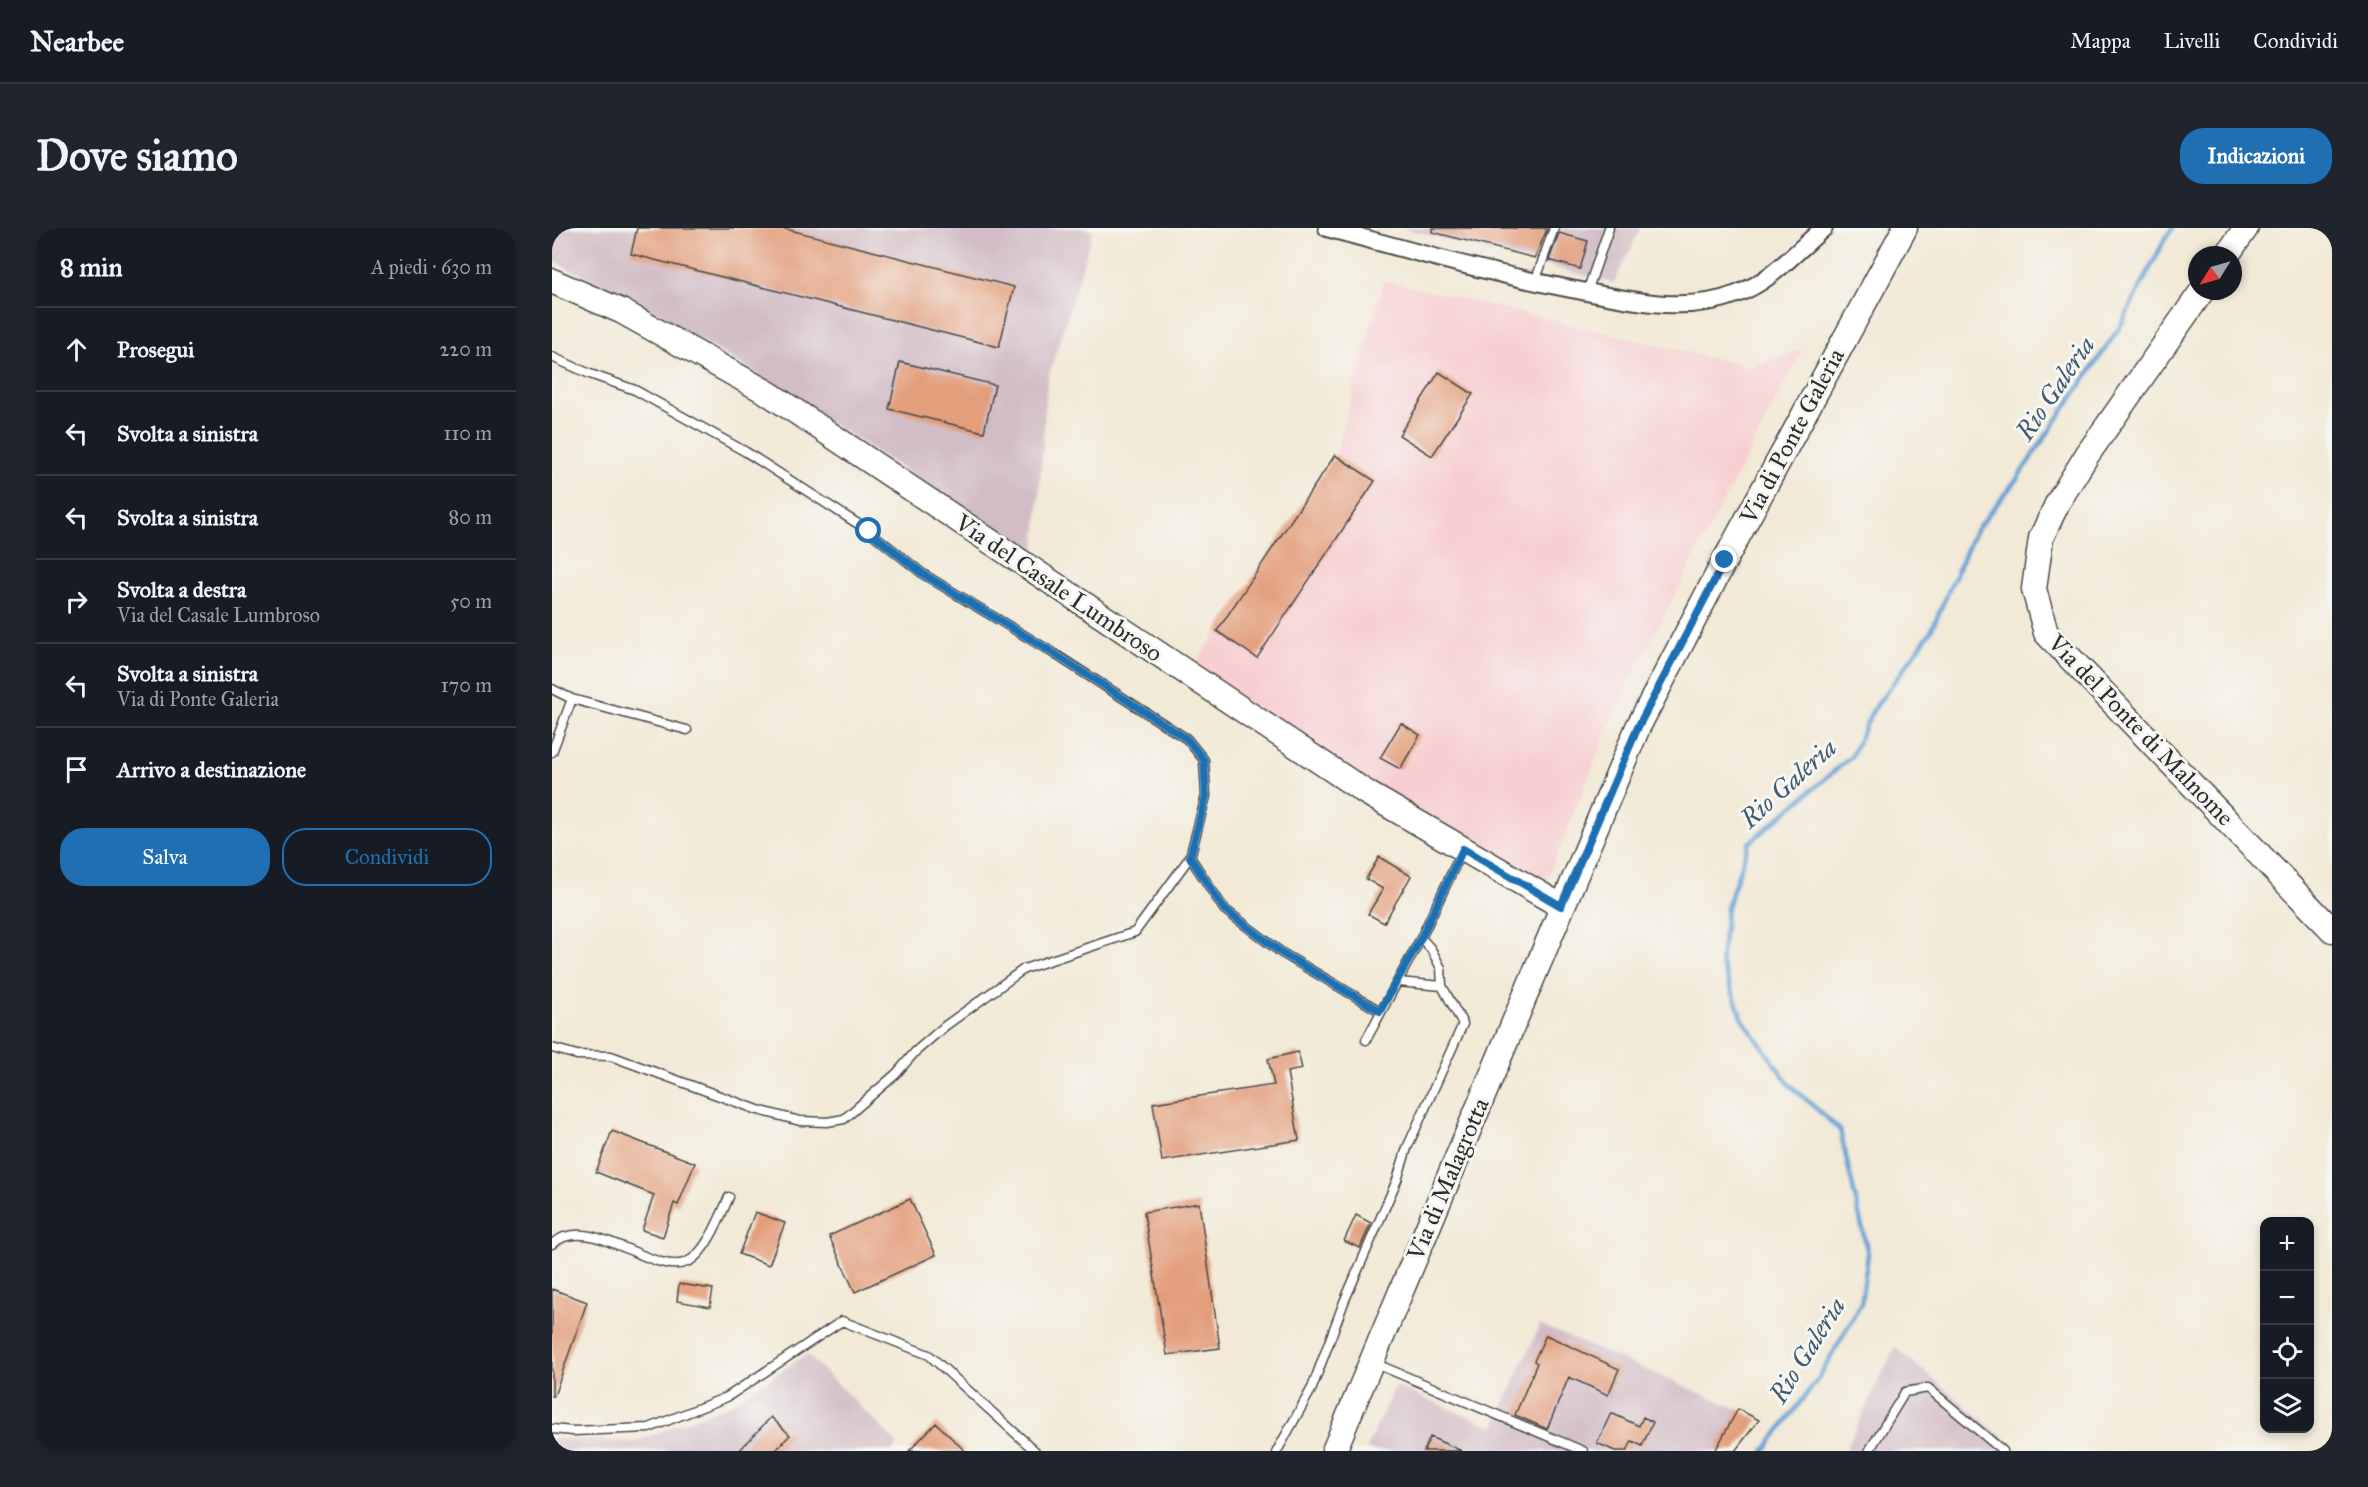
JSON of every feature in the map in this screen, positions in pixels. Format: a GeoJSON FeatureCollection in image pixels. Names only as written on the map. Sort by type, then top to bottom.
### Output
{"type":"FeatureCollection","features":[{"type":"Feature","properties":{"kind":"street"},"geometry":{"type":"LineString","coordinates":[[1327,228],[1535,282],[1656,303],[1689,304],[1722,299],[1743,292],[1774,273],[1824,228]]}},
{"type":"Feature","properties":{"kind":"street","name":"Via di Ponte Galeria"},"geometry":{"type":"LineString","coordinates":[[1561,906],[1638,727],[1725,560],[1905,228]]}},
{"type":"Feature","properties":{"kind":"street"},"geometry":{"type":"LineString","coordinates":[[2233,246],[2246,228]]}},
{"type":"Feature","properties":{"kind":"street","name":"Via del Casale Lumbroso"},"geometry":{"type":"LineString","coordinates":[[552,280],[621,311],[768,393],[1359,788],[1561,906]]}},
{"type":"Feature","properties":{"kind":"street","name":"Via del Ponte di Malnome"},"geometry":{"type":"LineString","coordinates":[[2196,300],[2087,455],[2058,502],[2041,538],[2034,589],[2046,633],[2332,930]]}},
{"type":"Feature","properties":{"kind":"street","name":"Via di Malagrotta"},"geometry":{"type":"LineString","coordinates":[[1334,1451],[1561,906]]}},
{"type":"Feature","properties":{"kind":"lane"},"geometry":{"type":"LineString","coordinates":[[1535,282],[1554,228]]}},
{"type":"Feature","properties":{"kind":"lane"},"geometry":{"type":"LineString","coordinates":[[1587,292],[1610,228]]}},
{"type":"Feature","properties":{"kind":"lane"},"geometry":{"type":"LineString","coordinates":[[552,357],[635,390],[746,452],[869,531],[923,574],[1050,651],[1187,739],[1204,760],[1206,796],[1190,857],[1135,932],[1024,969],[945,1026],[915,1052],[896,1074],[844,1119],[828,1122],[800,1121],[758,1110],[611,1056],[577,1055],[552,1048]]}},
{"type":"Feature","properties":{"kind":"lane"},"geometry":{"type":"LineString","coordinates":[[552,689],[572,699],[687,730]]}},
{"type":"Feature","properties":{"kind":"lane"},"geometry":{"type":"LineString","coordinates":[[552,752],[572,699]]}},
{"type":"Feature","properties":{"kind":"lane"},"geometry":{"type":"LineString","coordinates":[[1366,1040],[1421,938],[1463,849]]}},
{"type":"Feature","properties":{"kind":"lane"},"geometry":{"type":"LineString","coordinates":[[1190,857],[1224,909],[1282,953],[1380,1011]]}},
{"type":"Feature","properties":{"kind":"lane"},"geometry":{"type":"LineString","coordinates":[[1277,1451],[1312,1388],[1344,1302],[1397,1180],[1407,1148],[1463,1024],[1442,986],[1441,968],[1431,948],[1421,938]]}},
{"type":"Feature","properties":{"kind":"lane"},"geometry":{"type":"LineString","coordinates":[[1398,982],[1442,986]]}},
{"type":"Feature","properties":{"kind":"lane"},"geometry":{"type":"LineString","coordinates":[[552,1244],[556,1240],[581,1233],[673,1266],[689,1262],[706,1243],[729,1197]]}},
{"type":"Feature","properties":{"kind":"lane"},"geometry":{"type":"LineString","coordinates":[[552,1429],[573,1431],[649,1428],[727,1397],[842,1321],[929,1355],[1035,1451]]}},
{"type":"Feature","properties":{"kind":"lane"},"geometry":{"type":"LineString","coordinates":[[1371,1362],[1583,1451]]}},
{"type":"Feature","properties":{"kind":"lane"},"geometry":{"type":"LineString","coordinates":[[1869,1451],[1905,1392],[1928,1388],[2003,1451]]}},
{"type":"Feature","properties":{"kind":"shaded area"},"geometry":{"type":"Polygon","coordinates":[[[552,228],[1082,228],[1093,231],[1047,382],[1035,555],[744,366],[636,302],[552,260],[552,228]]]}},
{"type":"Feature","properties":{"kind":"shaded area"},"geometry":{"type":"Polygon","coordinates":[[[1403,228],[1641,228],[1614,283],[1403,228]]]}},
{"type":"Feature","properties":{"kind":"shaded area"},"geometry":{"type":"Polygon","coordinates":[[[1384,280],[1750,367],[1803,349],[1618,704],[1546,882],[1531,880],[1337,762],[1193,668],[1335,455],[1384,280]]]}},
{"type":"Feature","properties":{"kind":"shaded area"},"geometry":{"type":"Polygon","coordinates":[[[1540,1325],[1759,1420],[1735,1451],[1369,1451],[1367,1447],[1395,1386],[1494,1427],[1540,1325]]]}},
{"type":"Feature","properties":{"kind":"shaded area"},"geometry":{"type":"Polygon","coordinates":[[[1895,1347],[2019,1451],[1845,1451],[1895,1347]]]}},
{"type":"Feature","properties":{"kind":"shaded area"},"geometry":{"type":"Polygon","coordinates":[[[807,1354],[898,1444],[891,1451],[552,1451],[552,1438],[635,1442],[731,1404],[807,1354]]]}},
{"type":"Feature","properties":{"kind":"building"},"geometry":{"type":"Polygon","coordinates":[[[637,228],[782,228],[1014,287],[999,347],[631,254],[637,228]]]}},
{"type":"Feature","properties":{"kind":"building"},"geometry":{"type":"Polygon","coordinates":[[[1432,228],[1547,229],[1535,258],[1432,232],[1432,228]]]}},
{"type":"Feature","properties":{"kind":"building"},"geometry":{"type":"Polygon","coordinates":[[[1559,233],[1588,241],[1580,269],[1549,260],[1559,233]]]}},
{"type":"Feature","properties":{"kind":"building"},"geometry":{"type":"Polygon","coordinates":[[[900,362],[995,385],[984,432],[889,409],[900,362]]]}},
{"type":"Feature","properties":{"kind":"building"},"geometry":{"type":"Polygon","coordinates":[[[1439,372],[1473,394],[1432,456],[1399,435],[1439,372]]]}},
{"type":"Feature","properties":{"kind":"building"},"geometry":{"type":"Polygon","coordinates":[[[1335,455],[1375,481],[1257,658],[1217,631],[1335,455]]]}},
{"type":"Feature","properties":{"kind":"building"},"geometry":{"type":"Polygon","coordinates":[[[1401,723],[1420,735],[1400,769],[1380,758],[1401,723]]]}},
{"type":"Feature","properties":{"kind":"building"},"geometry":{"type":"Polygon","coordinates":[[[1379,857],[1411,876],[1384,923],[1368,914],[1383,889],[1366,879],[1379,857]]]}},
{"type":"Feature","properties":{"kind":"building"},"geometry":{"type":"Polygon","coordinates":[[[1298,1052],[1302,1069],[1287,1072],[1299,1140],[1162,1161],[1153,1103],[1274,1085],[1268,1059],[1298,1052]]]}},
{"type":"Feature","properties":{"kind":"building"},"geometry":{"type":"Polygon","coordinates":[[[612,1131],[695,1163],[678,1205],[674,1203],[663,1237],[642,1230],[654,1195],[596,1172],[612,1131]]]}},
{"type":"Feature","properties":{"kind":"building"},"geometry":{"type":"Polygon","coordinates":[[[910,1199],[936,1255],[855,1292],[829,1236],[910,1199]]]}},
{"type":"Feature","properties":{"kind":"building"},"geometry":{"type":"Polygon","coordinates":[[[1199,1203],[1220,1348],[1167,1355],[1144,1212],[1199,1203]]]}},
{"type":"Feature","properties":{"kind":"building"},"geometry":{"type":"Polygon","coordinates":[[[755,1212],[785,1223],[769,1265],[739,1254],[755,1212]]]}},
{"type":"Feature","properties":{"kind":"building"},"geometry":{"type":"Polygon","coordinates":[[[1356,1215],[1371,1223],[1360,1248],[1344,1241],[1356,1215]]]}},
{"type":"Feature","properties":{"kind":"building"},"geometry":{"type":"Polygon","coordinates":[[[679,1284],[713,1289],[710,1307],[677,1301],[679,1284]]]}},
{"type":"Feature","properties":{"kind":"building"},"geometry":{"type":"Polygon","coordinates":[[[552,1289],[587,1302],[554,1396],[552,1396],[552,1289]]]}},
{"type":"Feature","properties":{"kind":"building"},"geometry":{"type":"Polygon","coordinates":[[[1546,1335],[1619,1369],[1608,1395],[1569,1377],[1547,1429],[1515,1415],[1546,1335]]]}},
{"type":"Feature","properties":{"kind":"building"},"geometry":{"type":"Polygon","coordinates":[[[1738,1409],[1759,1420],[1735,1451],[1715,1451],[1738,1409]]]}},
{"type":"Feature","properties":{"kind":"building"},"geometry":{"type":"Polygon","coordinates":[[[1611,1413],[1639,1426],[1643,1417],[1653,1422],[1642,1446],[1632,1441],[1627,1451],[1615,1451],[1597,1443],[1611,1413]]]}},
{"type":"Feature","properties":{"kind":"building"},"geometry":{"type":"Polygon","coordinates":[[[771,1417],[790,1435],[775,1451],[739,1451],[771,1417]]]}},
{"type":"Feature","properties":{"kind":"building"},"geometry":{"type":"Polygon","coordinates":[[[936,1423],[965,1451],[909,1451],[936,1423]]]}},
{"type":"Feature","properties":{"kind":"building"},"geometry":{"type":"Polygon","coordinates":[[[1430,1437],[1462,1451],[1424,1451],[1430,1437]]]}},
{"type":"Feature","properties":{"kind":"waterway","name":"Rio Galeria"},"geometry":{"type":"LineString","coordinates":[[1764,1451],[1818,1379],[1861,1304],[1868,1254],[1840,1130],[1789,1084],[1743,1020],[1721,962],[1727,907],[1749,843],[1851,757],[1872,712],[1931,631],[1974,533],[2016,480],[2120,327],[2165,239],[2173,228]]}},
{"type":"Feature","properties":{"kind":"route"},"geometry":{"type":"LineString","coordinates":[[869,531],[923,574],[1050,651],[1187,739],[1204,760],[1206,796],[1190,857],[1224,909],[1282,953],[1380,1011],[1421,938],[1463,849],[1561,906],[1638,727],[1725,560]]}}]}
